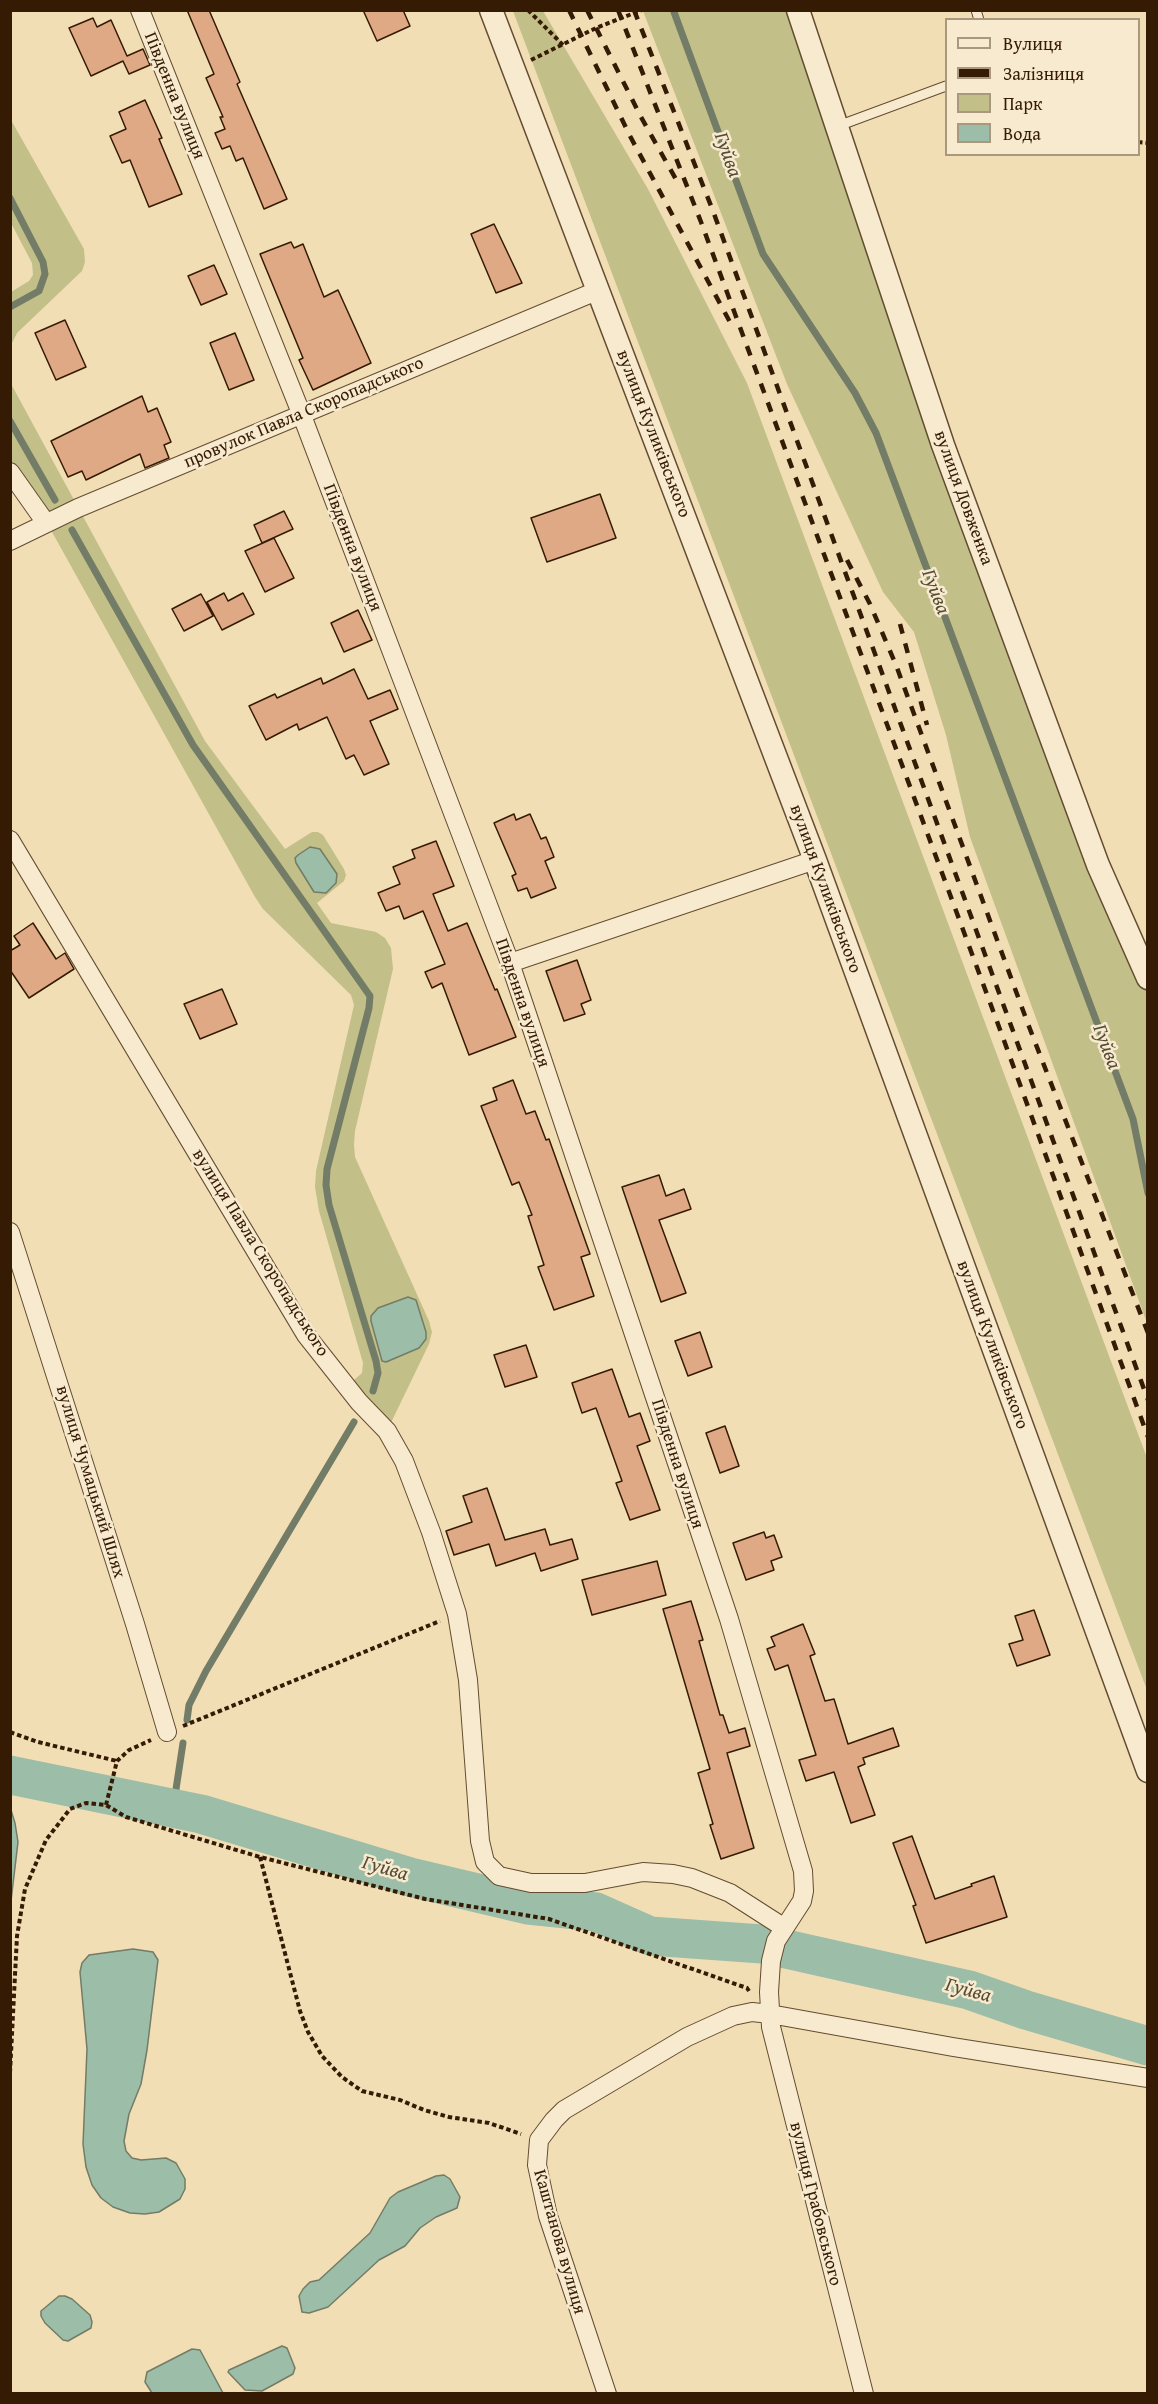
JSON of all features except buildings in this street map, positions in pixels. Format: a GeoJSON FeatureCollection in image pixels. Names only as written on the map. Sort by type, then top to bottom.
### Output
{"type":"FeatureCollection","features":[{"type":"Feature","properties":{"kind":"street","name":"Південна вулиця"},"geometry":{"type":"LineString","coordinates":[[140,10],[301,413],[510,963],[729,1619],[800,1861],[804,1882],[802,1901],[796,1913],[783,1926],[776,1941],[771,1961],[770,2014]]}},
{"type":"Feature","properties":{"kind":"street","name":"вулиця Куликівського"},"geometry":{"type":"LineString","coordinates":[[491,10],[815,860],[1148,1771]]}},
{"type":"Feature","properties":{"kind":"street","name":"вулиця Довженка"},"geometry":{"type":"LineString","coordinates":[[801,13],[943,445],[1098,865],[1148,978]]}},
{"type":"Feature","properties":{"kind":"street","name":"провулок Павла Скоропадського"},"geometry":{"type":"LineString","coordinates":[[10,541],[46,523],[301,413],[599,290]]}},
{"type":"Feature","properties":{"kind":"street"},"geometry":{"type":"LineString","coordinates":[[10,472],[46,523]]}},
{"type":"Feature","properties":{"kind":"street","name":"вулиця Павла Скоропадського"},"geometry":{"type":"LineString","coordinates":[[10,840],[306,1335],[359,1402],[387,1431],[396,1446],[432,1532],[457,1614],[468,1680],[480,1841],[485,1862],[500,1876],[551,1884],[604,1881],[643,1872],[674,1874],[692,1878],[730,1893],[783,1926]]}},
{"type":"Feature","properties":{"kind":"street"},"geometry":{"type":"LineString","coordinates":[[510,963],[815,860]]}},
{"type":"Feature","properties":{"kind":"street","name":"вулиця Чумацький Шлях"},"geometry":{"type":"LineString","coordinates":[[10,1232],[128,1601],[167,1732]]}},
{"type":"Feature","properties":{"kind":"street"},"geometry":{"type":"LineString","coordinates":[[539,2140],[564,2110],[687,2037],[711,2025],[743,2014],[770,2014],[953,2047],[1148,2078]]}},
{"type":"Feature","properties":{"kind":"street","name":"вулиця Грабовського"},"geometry":{"type":"LineString","coordinates":[[770,2014],[774,2042],[864,2394]]}},
{"type":"Feature","properties":{"kind":"street","name":"Каштанова вулиця"},"geometry":{"type":"LineString","coordinates":[[539,2140],[537,2165],[548,2216],[607,2394]]}},
{"type":"Feature","properties":{"kind":"lane"},"geometry":{"type":"LineString","coordinates":[[838,126],[945,86]]}},
{"type":"Feature","properties":{"kind":"path"},"geometry":{"type":"LineString","coordinates":[[528,10],[562,45]]}},
{"type":"Feature","properties":{"kind":"path"},"geometry":{"type":"LineString","coordinates":[[529,62],[596,28],[642,10]]}},
{"type":"Feature","properties":{"kind":"path"},"geometry":{"type":"LineString","coordinates":[[106,1805],[117,1761],[129,1750],[167,1732],[457,1614]]}},
{"type":"Feature","properties":{"kind":"path"},"geometry":{"type":"LineString","coordinates":[[10,1732],[38,1742],[117,1761]]}},
{"type":"Feature","properties":{"kind":"path"},"geometry":{"type":"LineString","coordinates":[[10,2073],[16,1936],[25,1889],[46,1840],[70,1809],[86,1803],[106,1805],[126,1817],[260,1857],[425,1899],[549,1919],[747,1988],[770,2014]]}},
{"type":"Feature","properties":{"kind":"path"},"geometry":{"type":"LineString","coordinates":[[260,1857],[300,2012],[322,2056],[342,2077],[362,2091],[400,2100],[449,2117],[489,2123],[539,2140]]}},
{"type":"Feature","properties":{"kind":"green space"},"geometry":{"type":"Polygon","coordinates":[[[513,11],[543,11],[648,189],[747,383],[1147,1458],[1147,1690],[513,11]]]}},
{"type":"Feature","properties":{"kind":"green space"},"geometry":{"type":"Polygon","coordinates":[[[643,11],[798,11],[1147,978],[1147,1323],[970,837],[946,735],[914,632],[883,592],[787,384],[643,11]]]}},
{"type":"Feature","properties":{"kind":"green space"},"geometry":{"type":"Polygon","coordinates":[[[11,120],[84,249],[85,262],[82,271],[17,333],[11,345],[11,292],[29,281],[33,275],[32,263],[11,223],[11,120]]]}},
{"type":"Feature","properties":{"kind":"green space"},"geometry":{"type":"Polygon","coordinates":[[[10,382],[205,741],[285,849],[312,832],[323,835],[346,875],[344,881],[317,903],[331,923],[376,932],[385,938],[391,948],[393,969],[355,1131],[355,1157],[432,1332],[429,1344],[387,1431],[347,1386],[362,1373],[363,1363],[319,1211],[315,1187],[316,1171],[354,1005],[351,995],[263,909],[255,897],[47,523],[11,472],[10,382]]]}},
{"type":"Feature","properties":{"kind":"water"},"geometry":{"type":"Polygon","coordinates":[[[310,847],[320,849],[337,874],[336,883],[326,893],[314,892],[296,863],[295,858],[310,847]]]}},
{"type":"Feature","properties":{"kind":"water"},"geometry":{"type":"Polygon","coordinates":[[[408,1297],[416,1300],[426,1339],[419,1348],[386,1362],[382,1361],[371,1316],[378,1308],[408,1297]]]}},
{"type":"Feature","properties":{"kind":"water"},"geometry":{"type":"Polygon","coordinates":[[[11,1810],[18,1842],[11,1901],[11,1810]]]}},
{"type":"Feature","properties":{"kind":"water"},"geometry":{"type":"Polygon","coordinates":[[[133,1949],[153,1952],[158,1960],[147,2050],[141,2084],[129,2114],[124,2141],[126,2151],[132,2158],[141,2160],[166,2158],[176,2163],[185,2179],[185,2189],[180,2199],[159,2212],[145,2214],[130,2213],[113,2207],[101,2198],[92,2185],[86,2167],[83,2144],[87,2049],[80,1972],[82,1963],[89,1955],[133,1949]]]}},
{"type":"Feature","properties":{"kind":"water"},"geometry":{"type":"Polygon","coordinates":[[[444,2175],[450,2179],[460,2197],[457,2208],[436,2217],[420,2228],[405,2246],[379,2260],[328,2307],[309,2313],[302,2312],[299,2296],[303,2289],[310,2282],[319,2280],[370,2233],[390,2198],[398,2192],[436,2176],[444,2175]]]}},
{"type":"Feature","properties":{"kind":"water"},"geometry":{"type":"Polygon","coordinates":[[[59,2296],[72,2299],[90,2315],[92,2322],[91,2328],[68,2341],[63,2340],[41,2316],[41,2311],[59,2296]]]}},
{"type":"Feature","properties":{"kind":"water"},"geometry":{"type":"Polygon","coordinates":[[[282,2346],[287,2348],[295,2368],[293,2374],[262,2391],[245,2390],[228,2372],[229,2370],[282,2346]]]}},
{"type":"Feature","properties":{"kind":"water"},"geometry":{"type":"Polygon","coordinates":[[[192,2349],[200,2350],[223,2393],[152,2393],[145,2382],[147,2372],[192,2349]]]}},
{"type":"Feature","properties":{"kind":"waterway","name":"Гуйва"},"geometry":{"type":"LineString","coordinates":[[674,12],[763,254],[855,393],[876,433],[1133,1119],[1148,1193]]}},
{"type":"Feature","properties":{"kind":"waterway"},"geometry":{"type":"LineString","coordinates":[[10,198],[43,262],[45,274],[39,291],[10,307]]}},
{"type":"Feature","properties":{"kind":"waterway"},"geometry":{"type":"LineString","coordinates":[[10,421],[55,500]]}},
{"type":"Feature","properties":{"kind":"waterway"},"geometry":{"type":"LineString","coordinates":[[72,530],[193,745],[370,996],[369,1008],[327,1169],[326,1185],[329,1205],[376,1361],[378,1373],[373,1391]]}},
{"type":"Feature","properties":{"kind":"waterway"},"geometry":{"type":"LineString","coordinates":[[187,1720],[189,1705],[206,1671],[354,1422]]}},
{"type":"Feature","properties":{"kind":"waterway"},"geometry":{"type":"LineString","coordinates":[[173,1809],[183,1743]]}},
{"type":"Feature","properties":{"kind":"waterway","name":"Гуйва"},"geometry":{"type":"LineString","coordinates":[[10,1775],[201,1814],[410,1877],[528,1905],[596,1912],[650,1936],[762,1944]]}},
{"type":"Feature","properties":{"kind":"waterway","name":"Гуйва"},"geometry":{"type":"LineString","coordinates":[[786,1949],[969,1990],[1026,2010],[1148,2046]]}},
{"type":"Feature","properties":{"kind":"railway"},"geometry":{"type":"LineString","coordinates":[[569,10],[630,136],[731,324]]}},
{"type":"Feature","properties":{"kind":"railway"},"geometry":{"type":"LineString","coordinates":[[587,10],[641,117],[678,183]]}},
{"type":"Feature","properties":{"kind":"railway"},"geometry":{"type":"LineString","coordinates":[[618,10],[701,222],[1148,1437]]}},
{"type":"Feature","properties":{"kind":"railway"},"geometry":{"type":"LineString","coordinates":[[634,10],[713,211],[1148,1400]]}},
{"type":"Feature","properties":{"kind":"railway"},"geometry":{"type":"LineString","coordinates":[[847,560],[870,604],[896,665],[1028,1024],[1148,1333]]}},
{"type":"Feature","properties":{"kind":"railway"},"geometry":{"type":"LineString","coordinates":[[900,624],[927,725]]}}]}
